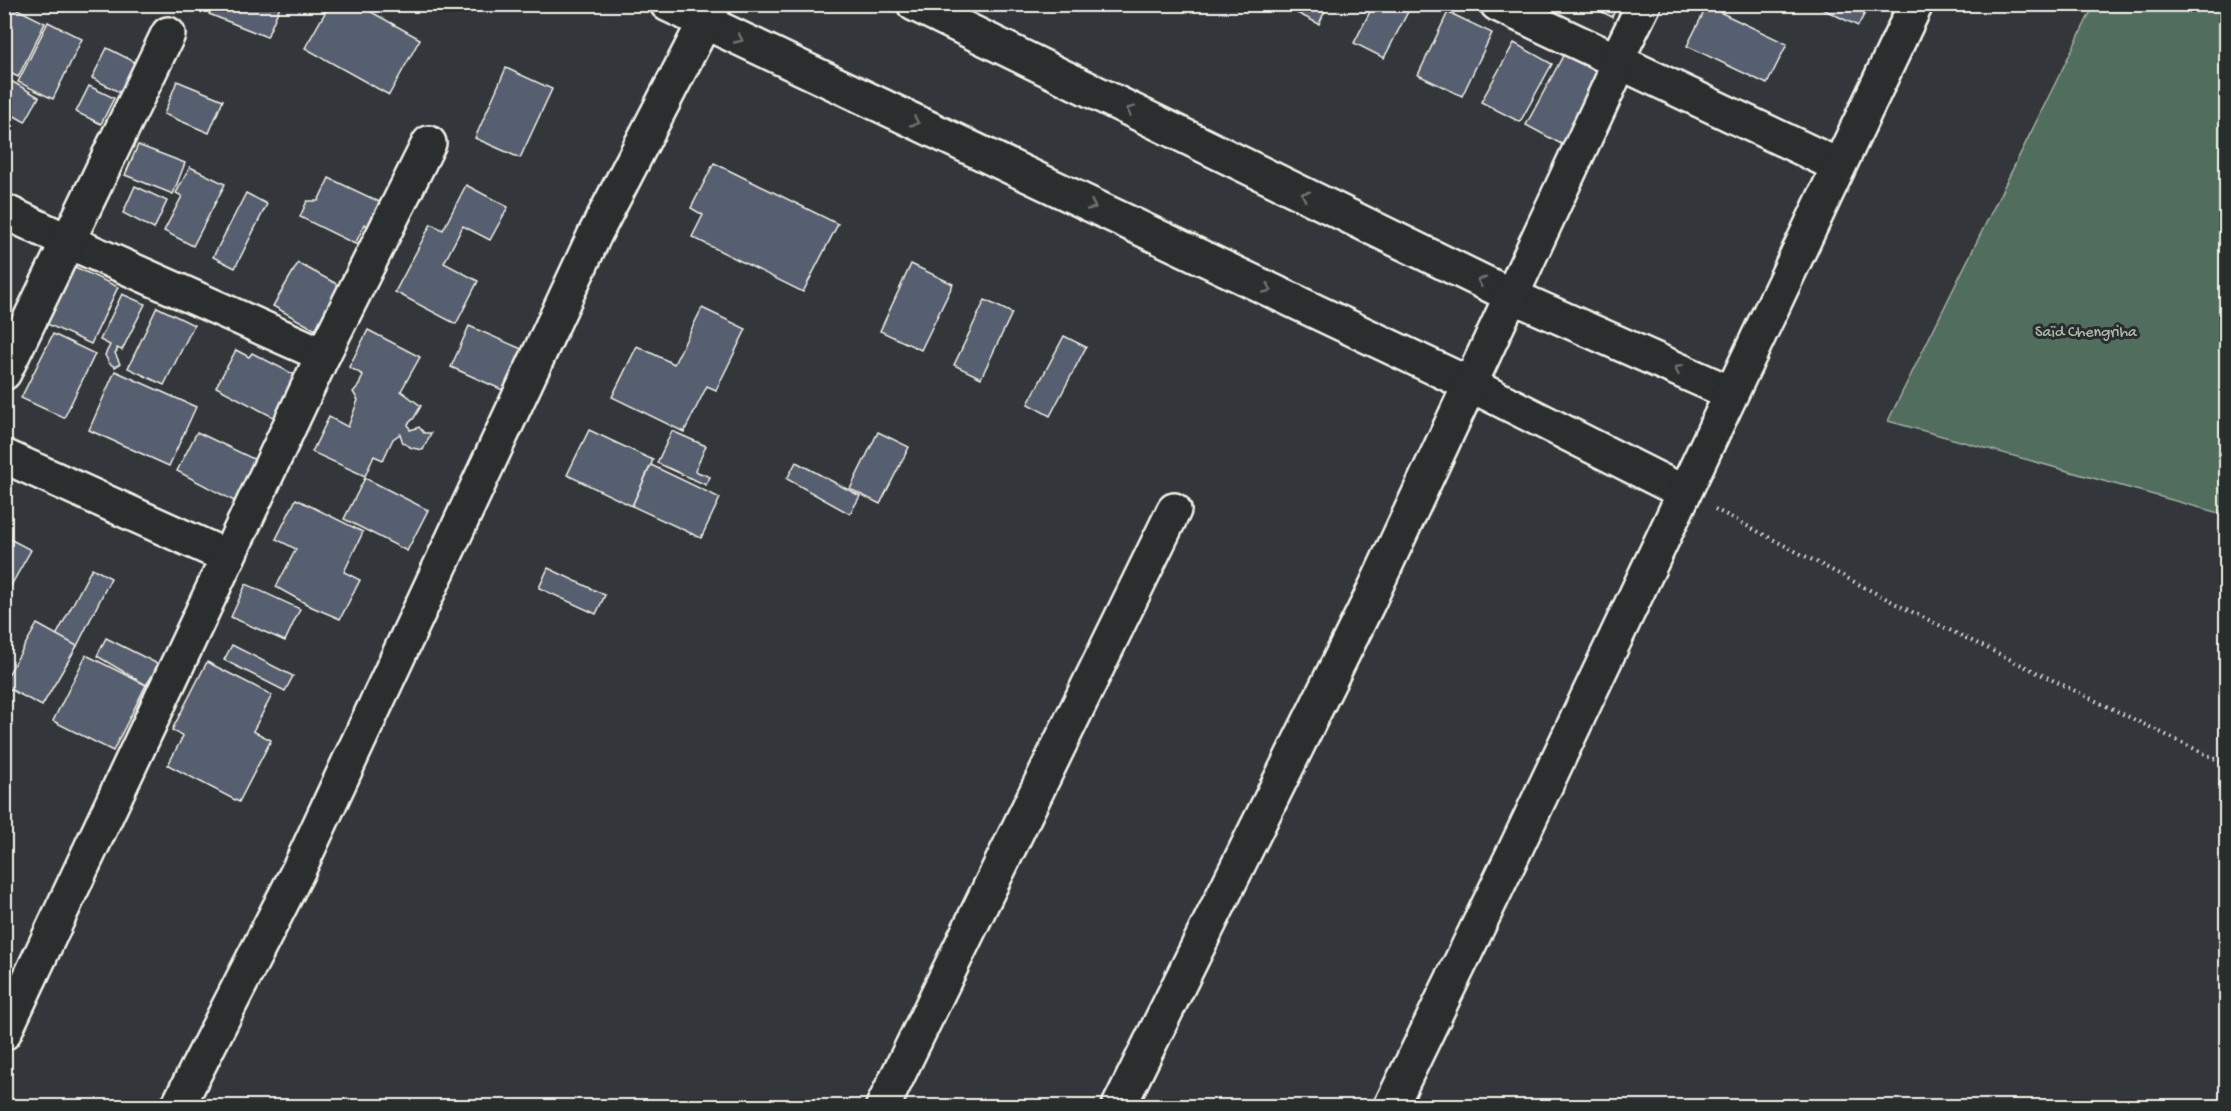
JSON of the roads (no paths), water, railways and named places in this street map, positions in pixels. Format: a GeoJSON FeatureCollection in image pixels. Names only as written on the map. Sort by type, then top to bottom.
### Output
{"type":"FeatureCollection","features":[{"type":"Feature","properties":{"kind":"street"},"geometry":{"type":"LineString","coordinates":[[668,4],[710,14],[1471,385],[1683,492]]}},
{"type":"Feature","properties":{"kind":"street"},"geometry":{"type":"LineString","coordinates":[[915,4],[1512,296],[1731,393]]}},
{"type":"Feature","properties":{"kind":"street"},"geometry":{"type":"LineString","coordinates":[[1497,4],[1839,166]]}},
{"type":"Feature","properties":{"kind":"street"},"geometry":{"type":"LineString","coordinates":[[1119,1107],[1368,603],[1612,80],[1616,61],[1644,4]]}},
{"type":"Feature","properties":{"kind":"street"},"geometry":{"type":"LineString","coordinates":[[1391,1107],[1916,4]]}},
{"type":"Feature","properties":{"kind":"street"},"geometry":{"type":"LineString","coordinates":[[178,1107],[299,869],[595,234],[710,14]]}},
{"type":"Feature","properties":{"kind":"street"},"geometry":{"type":"LineString","coordinates":[[4,373],[168,34]]}},
{"type":"Feature","properties":{"kind":"street"},"geometry":{"type":"LineString","coordinates":[[4,1032],[15,984],[228,557],[323,355],[429,143]]}},
{"type":"Feature","properties":{"kind":"street"},"geometry":{"type":"LineString","coordinates":[[4,212],[323,355]]}},
{"type":"Feature","properties":{"kind":"street"},"geometry":{"type":"LineString","coordinates":[[4,456],[228,557]]}},
{"type":"Feature","properties":{"kind":"street"},"geometry":{"type":"LineString","coordinates":[[883,1107],[1174,510]]}},
{"type":"Feature","properties":{"kind":"park label","name":"Saïd Chengriha"},"geometry":{"type":"Point","coordinates":[2086,333]}}]}
